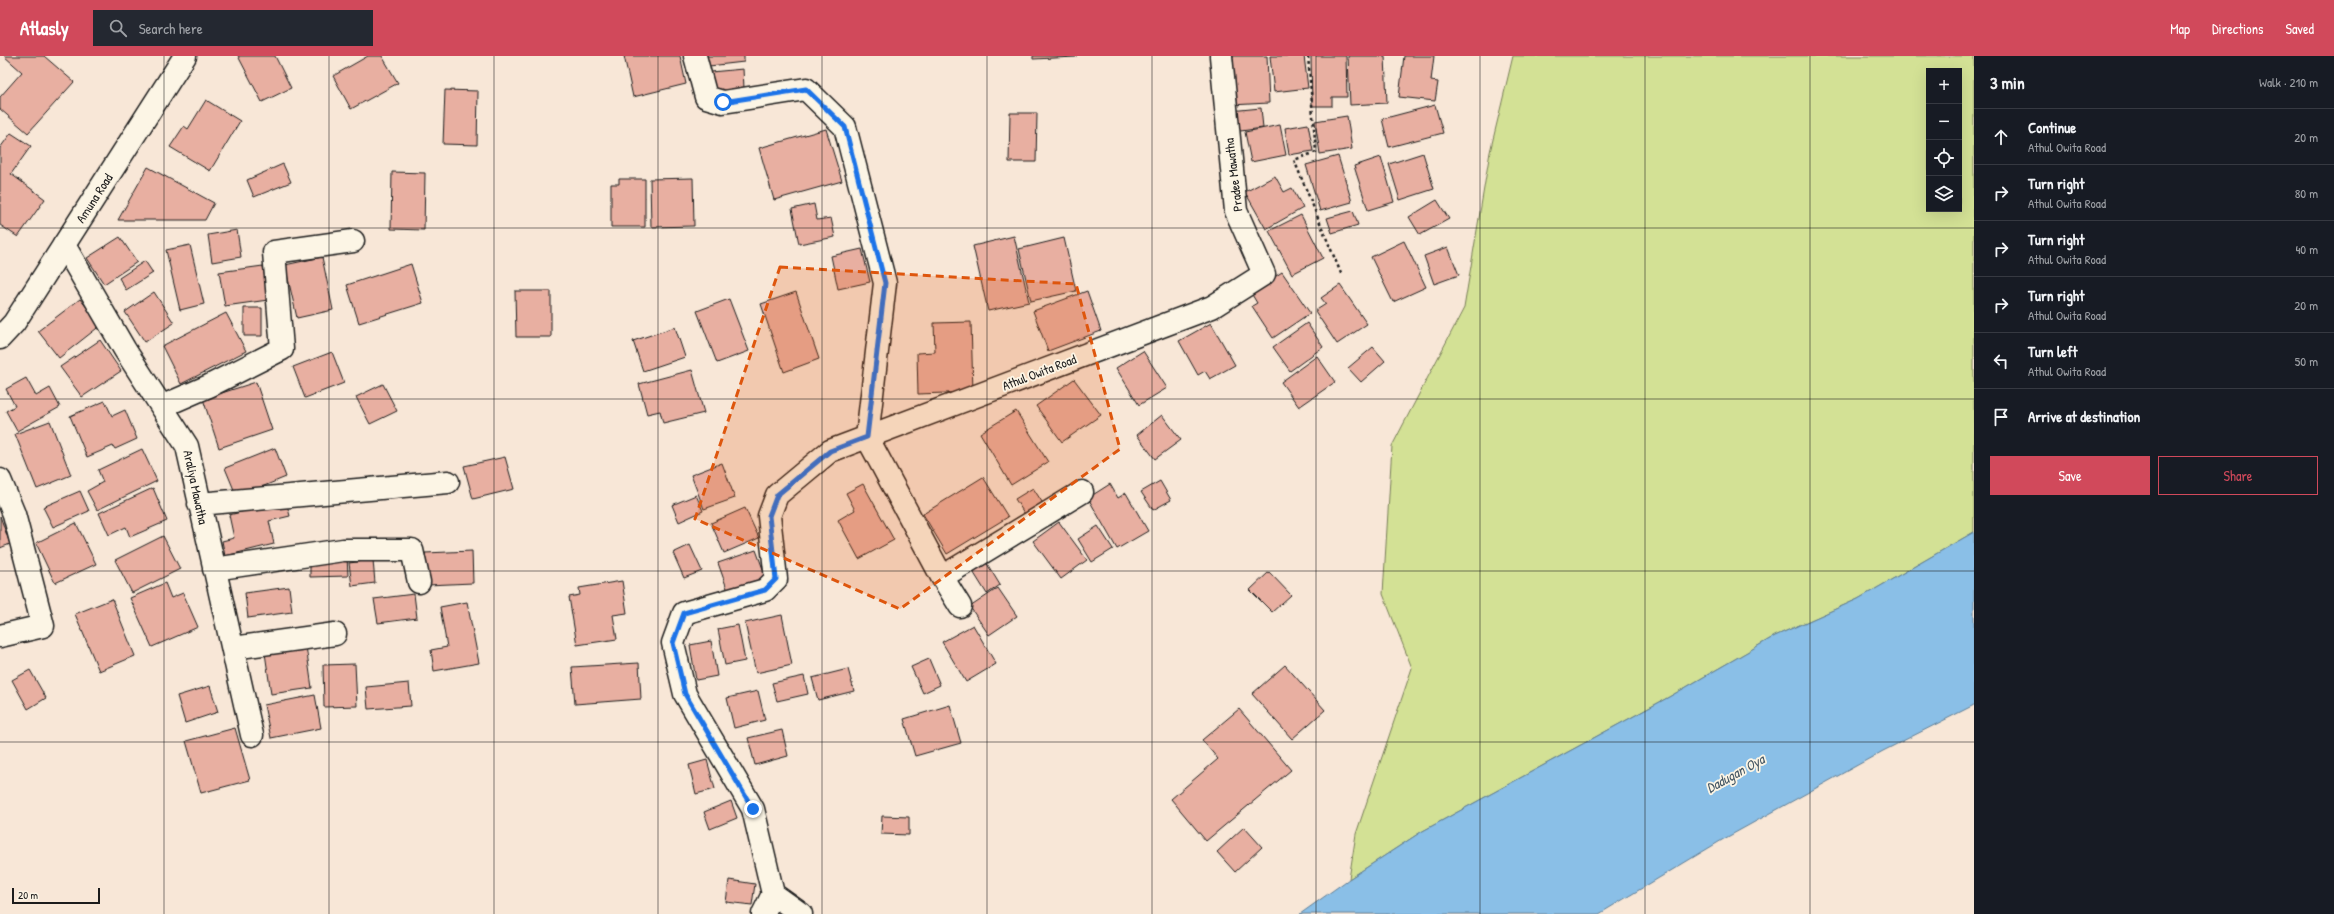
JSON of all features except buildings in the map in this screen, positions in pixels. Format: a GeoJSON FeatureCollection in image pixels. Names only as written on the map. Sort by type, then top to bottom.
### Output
{"type":"FeatureCollection","features":[{"type":"Feature","properties":{"kind":"street","name":"Amuna Road"},"geometry":{"type":"LineString","coordinates":[[0,338],[14,323],[185,56]]}},
{"type":"Feature","properties":{"kind":"street"},"geometry":{"type":"LineString","coordinates":[[695,56],[706,97],[723,102],[806,89],[845,127],[885,283],[867,437],[942,578],[960,606]]}},
{"type":"Feature","properties":{"kind":"street","name":"Pradee Mawatha"},"geometry":{"type":"LineString","coordinates":[[1212,307],[1264,274],[1236,211],[1221,56]]}},
{"type":"Feature","properties":{"kind":"street"},"geometry":{"type":"LineString","coordinates":[[163,406],[209,386],[282,349],[274,252],[353,241]]}},
{"type":"Feature","properties":{"kind":"street","name":"Araliya Mawatha"},"geometry":{"type":"LineString","coordinates":[[64,245],[125,350],[163,406],[187,446],[252,735]]}},
{"type":"Feature","properties":{"kind":"street","name":"Athul Owita Road"},"geometry":{"type":"LineString","coordinates":[[773,894],[753,809],[685,694],[673,643],[684,613],[765,590],[776,579],[769,516],[777,495],[830,451],[1212,307]]}},
{"type":"Feature","properties":{"kind":"street"},"geometry":{"type":"LineString","coordinates":[[0,480],[14,514],[43,626],[0,636]]}},
{"type":"Feature","properties":{"kind":"street"},"geometry":{"type":"LineString","coordinates":[[199,504],[448,482]]}},
{"type":"Feature","properties":{"kind":"street"},"geometry":{"type":"LineString","coordinates":[[942,578],[1082,492]]}},
{"type":"Feature","properties":{"kind":"street"},"geometry":{"type":"LineString","coordinates":[[214,569],[343,550],[412,550],[419,582]]}},
{"type":"Feature","properties":{"kind":"street"},"geometry":{"type":"LineString","coordinates":[[233,648],[335,634]]}},
{"type":"Feature","properties":{"kind":"street"},"geometry":{"type":"LineString","coordinates":[[763,914],[773,894],[801,914]]}},
{"type":"Feature","properties":{"kind":"path"},"geometry":{"type":"LineString","coordinates":[[1308,56],[1316,152],[1294,160],[1342,276]]}},
{"type":"Feature","properties":{"kind":"highlighted area"},"geometry":{"type":"Polygon","coordinates":[[[780,267],[1076,284],[1120,449],[900,609],[695,519],[780,267]]]}},
{"type":"Feature","properties":{"kind":"green space"},"geometry":{"type":"Polygon","coordinates":[[[1513,56],[1974,56],[1974,532],[1858,599],[1775,636],[1669,697],[1421,832],[1349,879],[1356,834],[1412,668],[1383,594],[1392,446],[1464,308],[1490,152],[1513,56]]]}},
{"type":"Feature","properties":{"kind":"water","name":"Dadugan Oya"},"geometry":{"type":"Polygon","coordinates":[[[1974,532],[1974,705],[1883,751],[1722,840],[1599,914],[1300,914],[1349,879],[1421,832],[1669,697],[1775,636],[1858,599],[1974,532]]]}},
{"type":"Feature","properties":{"kind":"route"},"geometry":{"type":"LineString","coordinates":[[723,102],[806,89],[845,127],[885,283],[867,437],[830,451],[777,495],[769,516],[776,579],[765,590],[684,613],[673,643],[685,694],[753,809]]}}]}
